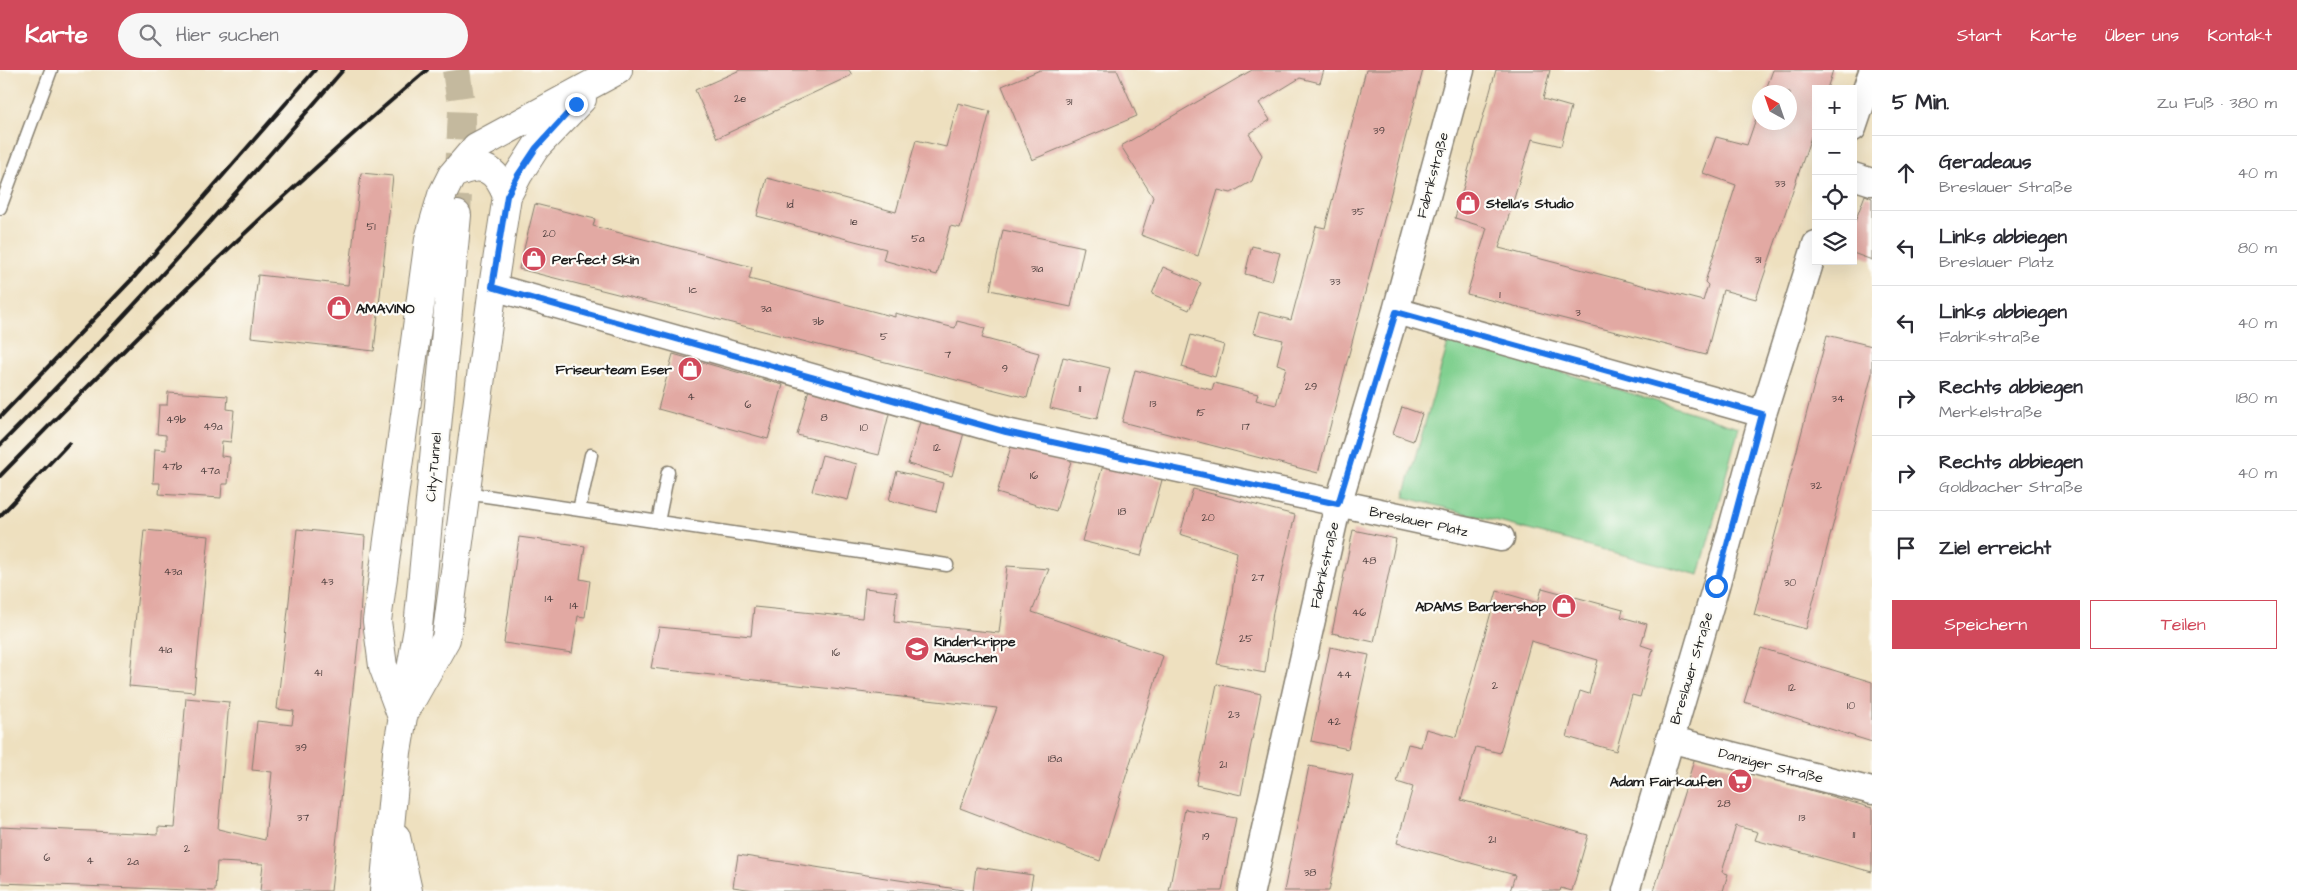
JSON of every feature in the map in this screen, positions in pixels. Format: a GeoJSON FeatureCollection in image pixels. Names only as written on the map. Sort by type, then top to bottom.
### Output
{"type":"FeatureCollection","features":[{"type":"Feature","properties":{"kind":"main road"},"geometry":{"type":"LineString","coordinates":[[402,717],[383,666],[377,621],[428,239],[442,195],[452,175],[476,147],[618,70]]}},
{"type":"Feature","properties":{"kind":"main road"},"geometry":{"type":"LineString","coordinates":[[402,717],[446,639],[492,287],[507,196],[536,148],[576,104],[618,70]]}},
{"type":"Feature","properties":{"kind":"main road"},"geometry":{"type":"LineString","coordinates":[[452,175],[468,167],[480,167],[492,171],[500,180],[507,196]]}},
{"type":"Feature","properties":{"kind":"main road","name":"City-Tunnel"},"geometry":{"type":"LineString","coordinates":[[384,891],[402,717],[418,628],[457,215]]}},
{"type":"Feature","properties":{"kind":"main road"},"geometry":{"type":"LineString","coordinates":[[391,814],[408,891]]}},
{"type":"Feature","properties":{"kind":"street","name":"Fabrikstraße"},"geometry":{"type":"LineString","coordinates":[[1252,891],[1338,504],[1396,312],[1461,70]]}},
{"type":"Feature","properties":{"kind":"street"},"geometry":{"type":"LineString","coordinates":[[1857,116],[1872,72]]}},
{"type":"Feature","properties":{"kind":"street"},"geometry":{"type":"LineString","coordinates":[[1857,177],[1872,182]]}},
{"type":"Feature","properties":{"kind":"street","name":"Breslauer Straße"},"geometry":{"type":"LineString","coordinates":[[1626,891],[1669,739],[1716,586],[1762,414],[1812,257]]}},
{"type":"Feature","properties":{"kind":"street","name":"Breslauer Platz"},"geometry":{"type":"LineString","coordinates":[[492,287],[1006,432],[1501,538]]}},
{"type":"Feature","properties":{"kind":"street"},"geometry":{"type":"LineString","coordinates":[[1396,312],[1762,414]]}},
{"type":"Feature","properties":{"kind":"street","name":"Danziger Straße"},"geometry":{"type":"LineString","coordinates":[[1669,739],[1872,790]]}},
{"type":"Feature","properties":{"kind":"lane"},"geometry":{"type":"LineString","coordinates":[[0,208],[51,70]]}},
{"type":"Feature","properties":{"kind":"lane"},"geometry":{"type":"LineString","coordinates":[[579,510],[591,455]]}},
{"type":"Feature","properties":{"kind":"lane"},"geometry":{"type":"LineString","coordinates":[[658,522],[668,472]]}},
{"type":"Feature","properties":{"kind":"lane"},"geometry":{"type":"LineString","coordinates":[[466,493],[947,566]]}},
{"type":"Feature","properties":{"kind":"green space"},"geometry":{"type":"Polygon","coordinates":[[[1449,340],[1523,360],[1739,427],[1699,575],[1404,497],[1449,340]]]}},
{"type":"Feature","properties":{"kind":"building"},"geometry":{"type":"Polygon","coordinates":[[[740,70],[849,70],[852,75],[717,138],[695,90],[740,70]]]}},
{"type":"Feature","properties":{"kind":"building"},"geometry":{"type":"Polygon","coordinates":[[[1040,70],[1117,70],[1137,116],[1032,160],[1002,86],[1040,70]]]}},
{"type":"Feature","properties":{"kind":"building"},"geometry":{"type":"Polygon","coordinates":[[[1252,70],[1324,70],[1320,83],[1300,78],[1259,103],[1270,120],[1249,134],[1262,155],[1252,181],[1231,193],[1218,190],[1198,256],[1141,235],[1153,197],[1121,146],[1252,70]]]}},
{"type":"Feature","properties":{"kind":"building"},"geometry":{"type":"Polygon","coordinates":[[[1366,70],[1423,70],[1318,473],[1122,422],[1135,370],[1212,390],[1214,383],[1258,394],[1256,400],[1276,405],[1286,367],[1277,364],[1283,340],[1253,333],[1259,312],[1291,320],[1316,226],[1325,228],[1366,70]]]}},
{"type":"Feature","properties":{"kind":"building"},"geometry":{"type":"Polygon","coordinates":[[[1496,70],[1550,70],[1543,99],[1571,107],[1561,146],[1532,139],[1499,248],[1703,301],[1708,285],[1705,282],[1736,185],[1703,173],[1716,137],[1747,145],[1752,130],[1797,130],[1797,85],[1768,85],[1773,70],[1833,70],[1828,85],[1812,85],[1812,134],[1756,299],[1723,290],[1706,355],[1467,294],[1487,228],[1455,218],[1496,70]]]}},
{"type":"Feature","properties":{"kind":"building"},"geometry":{"type":"Polygon","coordinates":[[[958,103],[990,111],[960,228],[950,226],[937,275],[883,260],[886,249],[757,216],[767,178],[896,212],[916,140],[946,147],[958,103]]]}},
{"type":"Feature","properties":{"kind":"building"},"geometry":{"type":"Polygon","coordinates":[[[361,173],[393,176],[374,351],[251,337],[258,275],[348,285],[361,173]]]}},
{"type":"Feature","properties":{"kind":"building"},"geometry":{"type":"Polygon","coordinates":[[[1865,195],[1872,198],[1872,260],[1857,254],[1857,216],[1865,195]]]}},
{"type":"Feature","properties":{"kind":"building"},"geometry":{"type":"Polygon","coordinates":[[[535,204],[595,219],[593,226],[752,267],[749,279],[895,317],[895,313],[955,328],[957,321],[985,328],[982,338],[1039,353],[1027,398],[519,269],[535,204]]]}},
{"type":"Feature","properties":{"kind":"building"},"geometry":{"type":"Polygon","coordinates":[[[1003,230],[1084,247],[1071,307],[990,290],[1003,230]]]}},
{"type":"Feature","properties":{"kind":"building"},"geometry":{"type":"Polygon","coordinates":[[[1252,246],[1280,253],[1272,281],[1245,274],[1252,246]]]}},
{"type":"Feature","properties":{"kind":"building"},"geometry":{"type":"Polygon","coordinates":[[[1163,267],[1201,283],[1189,310],[1152,294],[1163,267]]]}},
{"type":"Feature","properties":{"kind":"building"},"geometry":{"type":"Polygon","coordinates":[[[1191,335],[1224,345],[1215,377],[1182,367],[1191,335]]]}},
{"type":"Feature","properties":{"kind":"building"},"geometry":{"type":"Polygon","coordinates":[[[1827,335],[1872,346],[1872,374],[1806,629],[1754,615],[1827,335]]]}},
{"type":"Feature","properties":{"kind":"building"},"geometry":{"type":"Polygon","coordinates":[[[673,354],[783,385],[768,439],[658,409],[673,354]]]}},
{"type":"Feature","properties":{"kind":"building"},"geometry":{"type":"Polygon","coordinates":[[[1063,357],[1110,368],[1097,419],[1050,408],[1063,357]]]}},
{"type":"Feature","properties":{"kind":"building"},"geometry":{"type":"Polygon","coordinates":[[[809,389],[890,410],[879,455],[797,435],[809,389]]]}},
{"type":"Feature","properties":{"kind":"building"},"geometry":{"type":"Polygon","coordinates":[[[168,392],[228,396],[227,409],[234,410],[231,442],[222,441],[221,456],[230,457],[228,484],[222,484],[221,498],[159,494],[160,483],[153,483],[155,449],[166,450],[166,435],[157,434],[159,405],[167,405],[168,392]]]}},
{"type":"Feature","properties":{"kind":"building"},"geometry":{"type":"Polygon","coordinates":[[[1402,407],[1422,414],[1413,441],[1393,434],[1402,407]]]}},
{"type":"Feature","properties":{"kind":"building"},"geometry":{"type":"Polygon","coordinates":[[[921,418],[965,429],[952,476],[908,464],[921,418]]]}},
{"type":"Feature","properties":{"kind":"building"},"geometry":{"type":"Polygon","coordinates":[[[1013,440],[1072,458],[1056,511],[997,493],[1013,440]]]}},
{"type":"Feature","properties":{"kind":"building"},"geometry":{"type":"Polygon","coordinates":[[[822,455],[857,464],[848,500],[812,491],[822,455]]]}},
{"type":"Feature","properties":{"kind":"building"},"geometry":{"type":"Polygon","coordinates":[[[1103,465],[1162,480],[1141,556],[1082,541],[1103,465]]]}},
{"type":"Feature","properties":{"kind":"building"},"geometry":{"type":"Polygon","coordinates":[[[897,471],[943,483],[936,512],[889,500],[897,471]]]}},
{"type":"Feature","properties":{"kind":"building"},"geometry":{"type":"Polygon","coordinates":[[[1193,489],[1295,515],[1273,612],[1265,673],[1217,664],[1231,602],[1237,552],[1180,534],[1193,489]]]}},
{"type":"Feature","properties":{"kind":"building"},"geometry":{"type":"Polygon","coordinates":[[[297,529],[365,536],[359,634],[331,891],[260,891],[263,864],[217,862],[215,891],[0,883],[0,827],[158,834],[158,827],[175,828],[186,698],[229,702],[218,829],[265,840],[272,772],[252,770],[257,721],[292,725],[294,711],[277,709],[297,529]]]}},
{"type":"Feature","properties":{"kind":"building"},"geometry":{"type":"Polygon","coordinates":[[[144,530],[209,536],[194,692],[129,686],[144,530]]]}},
{"type":"Feature","properties":{"kind":"building"},"geometry":{"type":"Polygon","coordinates":[[[1353,530],[1396,539],[1374,642],[1332,633],[1353,530]]]}},
{"type":"Feature","properties":{"kind":"building"},"geometry":{"type":"Polygon","coordinates":[[[519,537],[585,546],[580,579],[590,581],[585,617],[578,616],[572,653],[504,643],[519,537]]]}},
{"type":"Feature","properties":{"kind":"building"},"geometry":{"type":"Polygon","coordinates":[[[1007,566],[1049,569],[1032,612],[1163,656],[1100,861],[960,808],[997,708],[651,668],[659,627],[751,636],[754,607],[862,618],[865,588],[897,592],[894,622],[999,633],[1007,566]]]}},
{"type":"Feature","properties":{"kind":"building"},"geometry":{"type":"Polygon","coordinates":[[[1542,588],[1623,610],[1621,617],[1647,624],[1641,645],[1653,649],[1640,697],[1632,695],[1616,751],[1567,737],[1580,691],[1589,694],[1598,660],[1531,641],[1500,753],[1476,747],[1461,800],[1588,835],[1572,891],[1561,888],[1560,891],[1510,891],[1515,875],[1397,843],[1413,787],[1397,782],[1408,744],[1421,747],[1426,729],[1456,737],[1497,591],[1538,603],[1542,588]]]}},
{"type":"Feature","properties":{"kind":"building"},"geometry":{"type":"Polygon","coordinates":[[[1330,647],[1369,655],[1348,749],[1311,741],[1330,647]]]}},
{"type":"Feature","properties":{"kind":"building"},"geometry":{"type":"Polygon","coordinates":[[[1761,648],[1872,682],[1872,742],[1744,702],[1761,648]]]}},
{"type":"Feature","properties":{"kind":"building"},"geometry":{"type":"Polygon","coordinates":[[[1217,684],[1261,694],[1241,795],[1196,785],[1217,684]]]}},
{"type":"Feature","properties":{"kind":"building"},"geometry":{"type":"Polygon","coordinates":[[[1695,757],[1872,808],[1872,872],[1755,840],[1758,832],[1736,826],[1722,872],[1728,874],[1723,891],[1654,891],[1695,757]]]}},
{"type":"Feature","properties":{"kind":"building"},"geometry":{"type":"Polygon","coordinates":[[[1309,766],[1353,775],[1329,891],[1284,891],[1309,766]]]}},
{"type":"Feature","properties":{"kind":"building"},"geometry":{"type":"Polygon","coordinates":[[[1185,809],[1236,818],[1222,891],[1169,891],[1185,809]]]}},
{"type":"Feature","properties":{"kind":"building"},"geometry":{"type":"Polygon","coordinates":[[[738,855],[963,891],[761,891],[733,887],[738,855]]]}},
{"type":"Feature","properties":{"kind":"building"},"geometry":{"type":"Polygon","coordinates":[[[976,867],[1033,875],[1030,891],[973,891],[976,867]]]}},
{"type":"Feature","properties":{"kind":"tunnel"},"geometry":{"type":"LineString","coordinates":[[456,70],[462,111],[457,215]]}},
{"type":"Feature","properties":{"kind":"railway"},"geometry":{"type":"LineString","coordinates":[[0,417],[136,275],[315,70]]}},
{"type":"Feature","properties":{"kind":"railway"},"geometry":{"type":"LineString","coordinates":[[0,445],[175,260],[343,70]]}},
{"type":"Feature","properties":{"kind":"railway"},"geometry":{"type":"LineString","coordinates":[[0,476],[103,371],[262,217],[427,70]]}},
{"type":"Feature","properties":{"kind":"railway"},"geometry":{"type":"LineString","coordinates":[[0,516],[69,443]]}},
{"type":"Feature","properties":{"kind":"place","name":"Stella's Studio"},"geometry":{"type":"Point","coordinates":[1468,203]}},
{"type":"Feature","properties":{"kind":"place","name":"Perfect Skin"},"geometry":{"type":"Point","coordinates":[534,259]}},
{"type":"Feature","properties":{"kind":"place","name":"AMAVINO"},"geometry":{"type":"Point","coordinates":[339,308]}},
{"type":"Feature","properties":{"kind":"place","name":"Friseurteam Eser"},"geometry":{"type":"Point","coordinates":[690,369]}},
{"type":"Feature","properties":{"kind":"place","name":"ADAMS Barbershop"},"geometry":{"type":"Point","coordinates":[1564,606]}},
{"type":"Feature","properties":{"kind":"place","name":"Kinderkrippe Mäuschen"},"geometry":{"type":"Point","coordinates":[917,649]}},
{"type":"Feature","properties":{"kind":"place","name":"Adam Fairkaufen"},"geometry":{"type":"Point","coordinates":[1740,781]}},
{"type":"Feature","properties":{"kind":"route"},"geometry":{"type":"LineString","coordinates":[[576,104],[536,148],[507,196],[492,287],[1006,432],[1338,504],[1396,312],[1762,414],[1716,586]]}}]}
